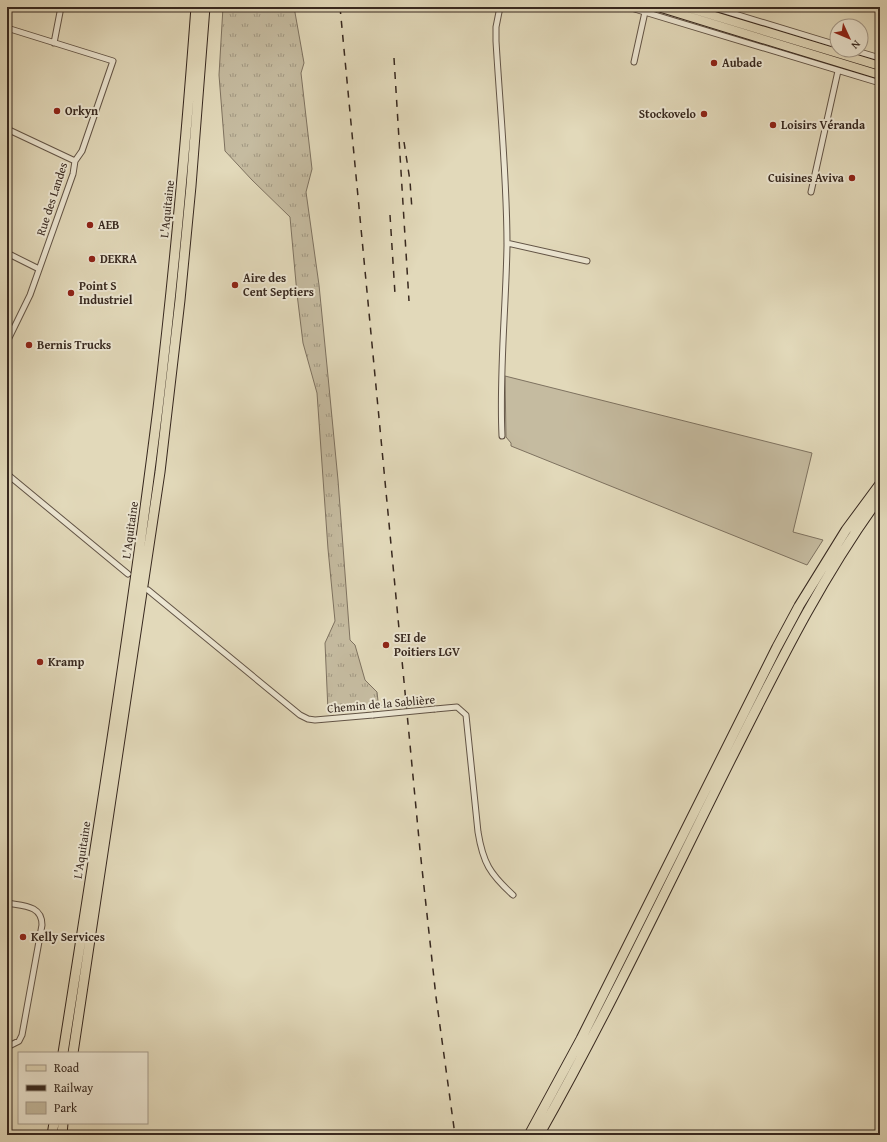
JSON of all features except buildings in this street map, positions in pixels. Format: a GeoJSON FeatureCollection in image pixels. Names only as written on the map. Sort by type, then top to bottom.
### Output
{"type":"FeatureCollection","features":[{"type":"Feature","properties":{"kind":"highway","name":"L'Aquitaine"},"geometry":{"type":"LineString","coordinates":[[63,1052],[129,618],[158,406],[182,184],[196,7]]}},
{"type":"Feature","properties":{"kind":"highway","name":"L'Aquitaine"},"geometry":{"type":"LineString","coordinates":[[73,1052],[160,472],[190,200],[205,7]]}},
{"type":"Feature","properties":{"kind":"highway"},"geometry":{"type":"LineString","coordinates":[[529,1135],[581,1039],[799,606],[846,530],[880,484]]}},
{"type":"Feature","properties":{"kind":"highway"},"geometry":{"type":"LineString","coordinates":[[539,1135],[602,1016],[783,655],[827,577],[880,498]]}},
{"type":"Feature","properties":{"kind":"highway"},"geometry":{"type":"LineString","coordinates":[[52,1135],[54,1124]]}},
{"type":"Feature","properties":{"kind":"highway"},"geometry":{"type":"LineString","coordinates":[[62,1135],[63,1124]]}},
{"type":"Feature","properties":{"kind":"main road"},"geometry":{"type":"LineString","coordinates":[[658,7],[880,75]]}},
{"type":"Feature","properties":{"kind":"main road"},"geometry":{"type":"LineString","coordinates":[[685,7],[880,66]]}},
{"type":"Feature","properties":{"kind":"street"},"geometry":{"type":"LineString","coordinates":[[7,28],[54,43],[61,7]]}},
{"type":"Feature","properties":{"kind":"street"},"geometry":{"type":"LineString","coordinates":[[500,7],[496,28],[496,41],[504,165],[507,243],[506,299],[501,382],[502,436]]}},
{"type":"Feature","properties":{"kind":"street"},"geometry":{"type":"LineString","coordinates":[[628,7],[880,83]]}},
{"type":"Feature","properties":{"kind":"street"},"geometry":{"type":"LineString","coordinates":[[712,7],[829,43]]}},
{"type":"Feature","properties":{"kind":"street"},"geometry":{"type":"LineString","coordinates":[[634,62],[645,12]]}},
{"type":"Feature","properties":{"kind":"street","name":"Rue des Landes"},"geometry":{"type":"LineString","coordinates":[[7,342],[23,310],[39,269],[74,174],[75,161],[82,151],[114,61],[54,43]]}},
{"type":"Feature","properties":{"kind":"street"},"geometry":{"type":"LineString","coordinates":[[869,55],[880,58]]}},
{"type":"Feature","properties":{"kind":"street"},"geometry":{"type":"LineString","coordinates":[[811,192],[838,70]]}},
{"type":"Feature","properties":{"kind":"street"},"geometry":{"type":"LineString","coordinates":[[7,129],[75,161]]}},
{"type":"Feature","properties":{"kind":"street"},"geometry":{"type":"LineString","coordinates":[[507,243],[586,261]]}},
{"type":"Feature","properties":{"kind":"street"},"geometry":{"type":"LineString","coordinates":[[7,253],[39,269]]}},
{"type":"Feature","properties":{"kind":"street"},"geometry":{"type":"LineString","coordinates":[[7,474],[128,574]]}},
{"type":"Feature","properties":{"kind":"street","name":"Chemin de la Sablière"},"geometry":{"type":"LineString","coordinates":[[148,590],[300,715],[316,720],[457,707],[460,708],[466,715],[478,832],[483,857],[492,874],[513,895]]}},
{"type":"Feature","properties":{"kind":"street"},"geometry":{"type":"LineString","coordinates":[[7,903],[29,907],[36,910],[42,920],[22,1035],[19,1041],[7,1047]]}},
{"type":"Feature","properties":{"kind":"green space"},"geometry":{"type":"Polygon","coordinates":[[[223,7],[294,7],[304,63],[301,73],[312,169],[306,192],[319,285],[327,366],[338,480],[350,640],[355,645],[365,680],[377,692],[378,701],[382,706],[328,711],[325,643],[335,621],[328,549],[317,393],[303,343],[290,217],[225,151],[219,75],[223,7]]]}},
{"type":"Feature","properties":{"kind":"green space"},"geometry":{"type":"Polygon","coordinates":[[[505,376],[812,453],[793,532],[823,540],[807,565],[511,446],[511,443],[506,437],[505,376]]]}},
{"type":"Feature","properties":{"kind":"railway"},"geometry":{"type":"LineString","coordinates":[[340,7],[420,850],[436,997],[455,1135]]}},
{"type":"Feature","properties":{"kind":"railway"},"geometry":{"type":"LineString","coordinates":[[394,58],[409,301]]}},
{"type":"Feature","properties":{"kind":"railway"},"geometry":{"type":"LineString","coordinates":[[404,142],[410,181],[412,210]]}},
{"type":"Feature","properties":{"kind":"railway"},"geometry":{"type":"LineString","coordinates":[[390,215],[395,294]]}},
{"type":"Feature","properties":{"kind":"place","name":"Aubade"},"geometry":{"type":"Point","coordinates":[714,63]}},
{"type":"Feature","properties":{"kind":"place","name":"Orkyn"},"geometry":{"type":"Point","coordinates":[57,111]}},
{"type":"Feature","properties":{"kind":"place","name":"Stockovelo"},"geometry":{"type":"Point","coordinates":[704,114]}},
{"type":"Feature","properties":{"kind":"place","name":"Loisirs Véranda"},"geometry":{"type":"Point","coordinates":[773,125]}},
{"type":"Feature","properties":{"kind":"place","name":"Cuisines Aviva"},"geometry":{"type":"Point","coordinates":[852,178]}},
{"type":"Feature","properties":{"kind":"place","name":"AEB"},"geometry":{"type":"Point","coordinates":[90,225]}},
{"type":"Feature","properties":{"kind":"place","name":"DEKRA"},"geometry":{"type":"Point","coordinates":[92,259]}},
{"type":"Feature","properties":{"kind":"place","name":"Aire des Cent Septiers"},"geometry":{"type":"Point","coordinates":[235,285]}},
{"type":"Feature","properties":{"kind":"place","name":"Point S Industriel"},"geometry":{"type":"Point","coordinates":[71,293]}},
{"type":"Feature","properties":{"kind":"place","name":"Bernis Trucks"},"geometry":{"type":"Point","coordinates":[29,345]}},
{"type":"Feature","properties":{"kind":"place","name":"SEI de Poitiers LGV"},"geometry":{"type":"Point","coordinates":[386,645]}},
{"type":"Feature","properties":{"kind":"place","name":"Kramp"},"geometry":{"type":"Point","coordinates":[40,662]}},
{"type":"Feature","properties":{"kind":"place","name":"Kelly Services"},"geometry":{"type":"Point","coordinates":[23,937]}}]}
